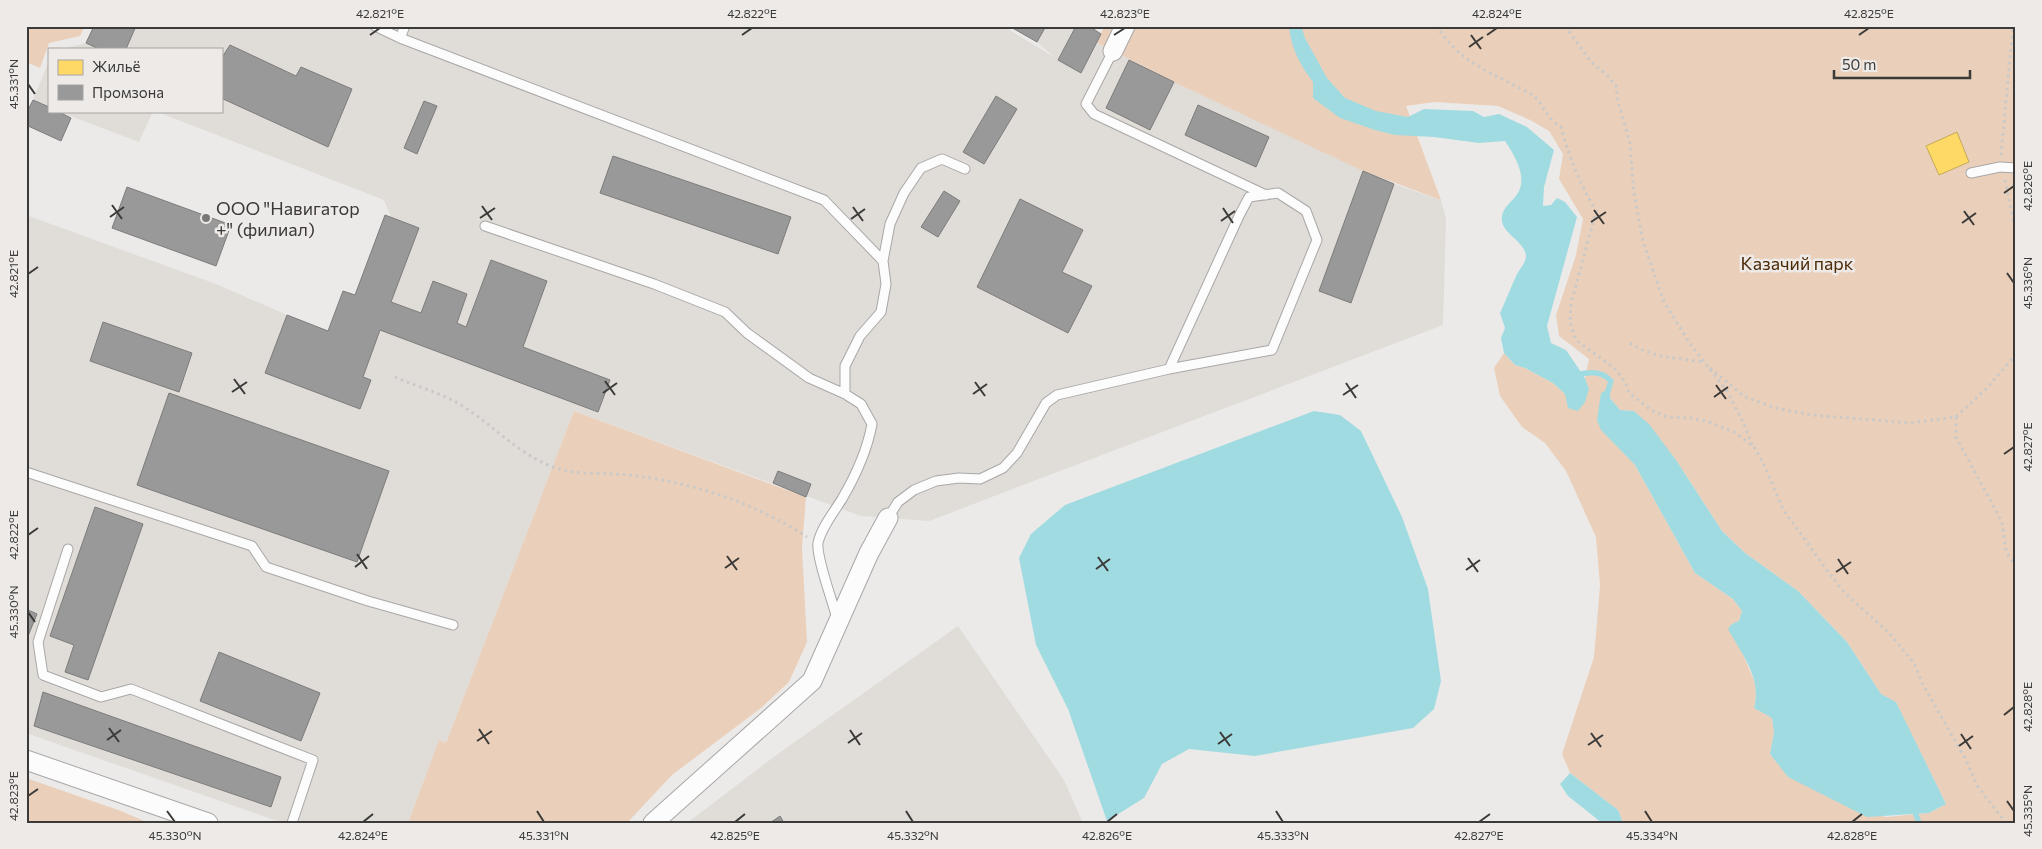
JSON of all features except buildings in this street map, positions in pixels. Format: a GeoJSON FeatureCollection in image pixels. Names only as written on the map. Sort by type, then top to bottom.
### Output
{"type":"FeatureCollection","features":[{"type":"Feature","properties":{"kind":"street"},"geometry":{"type":"LineString","coordinates":[[1113,51],[1125,26]]}},
{"type":"Feature","properties":{"kind":"street"},"geometry":{"type":"LineString","coordinates":[[653,823],[812,681],[869,553],[888,518]]}},
{"type":"Feature","properties":{"kind":"street"},"geometry":{"type":"LineString","coordinates":[[26,760],[208,823]]}},
{"type":"Feature","properties":{"kind":"lane"},"geometry":{"type":"LineString","coordinates":[[375,26],[400,38],[824,200],[884,261]]}},
{"type":"Feature","properties":{"kind":"lane"},"geometry":{"type":"LineString","coordinates":[[400,38],[405,26]]}},
{"type":"Feature","properties":{"kind":"lane"},"geometry":{"type":"LineString","coordinates":[[1113,51],[1086,104],[1094,114],[1266,195]]}},
{"type":"Feature","properties":{"kind":"lane"},"geometry":{"type":"LineString","coordinates":[[845,394],[845,366],[860,336],[882,312],[886,284],[884,261],[890,224],[904,193],[921,168],[942,159],[965,170]]}},
{"type":"Feature","properties":{"kind":"lane"},"geometry":{"type":"LineString","coordinates":[[1971,173],[2000,167],[2016,168]]}},
{"type":"Feature","properties":{"kind":"lane"},"geometry":{"type":"LineString","coordinates":[[888,518],[898,502],[914,490],[936,481],[959,478],[980,479],[1003,468],[1017,453],[1046,403],[1057,395],[1169,369],[1272,350],[1317,240],[1306,211],[1278,193],[1249,198],[1238,216],[1169,369]]}},
{"type":"Feature","properties":{"kind":"lane"},"geometry":{"type":"LineString","coordinates":[[485,226],[654,284],[724,312],[746,333],[809,378],[845,394],[860,404],[872,424],[868,446],[858,472],[828,522],[818,544],[822,566],[838,622]]}},
{"type":"Feature","properties":{"kind":"lane"},"geometry":{"type":"LineString","coordinates":[[26,472],[252,546],[266,567],[368,601],[454,625]]}},
{"type":"Feature","properties":{"kind":"lane"},"geometry":{"type":"LineString","coordinates":[[68,549],[38,642],[43,675],[101,697],[131,689],[313,760],[292,823]]}},
{"type":"Feature","properties":{"kind":"path"},"geometry":{"type":"LineString","coordinates":[[1436,26],[1458,53],[1485,71],[1536,98],[1555,124],[1561,127],[1580,184],[1596,211],[1571,304],[1570,322],[1576,340],[1614,368],[1626,383],[1629,393],[1651,410],[1666,417],[1691,418],[1710,422],[1734,432],[1754,447]]}},
{"type":"Feature","properties":{"kind":"path"},"geometry":{"type":"LineString","coordinates":[[1565,26],[1591,62],[1608,76],[1616,86],[1618,102],[1630,143],[1634,192],[1643,241],[1664,302],[1680,329],[1727,391],[1764,465],[1784,511],[1844,592],[1890,634],[1914,663],[1923,685],[1953,736],[1978,787],[2006,823]]}},
{"type":"Feature","properties":{"kind":"path"},"geometry":{"type":"LineString","coordinates":[[2013,26],[2000,167],[2006,183],[2016,234]]}},
{"type":"Feature","properties":{"kind":"path"},"geometry":{"type":"LineString","coordinates":[[1630,343],[1640,351],[1671,359],[1704,362],[1745,397],[1775,408],[1812,415],[1911,423],[1956,418],[1986,389],[2016,354]]}},
{"type":"Feature","properties":{"kind":"path"},"geometry":{"type":"LineString","coordinates":[[395,377],[452,400],[526,452],[553,467],[580,473],[627,475],[678,483],[729,498],[782,521],[818,544]]}},
{"type":"Feature","properties":{"kind":"path"},"geometry":{"type":"LineString","coordinates":[[1956,418],[1956,437],[2002,522],[2006,551],[2016,568]]}},
{"type":"Feature","properties":{"kind":"shaded area"},"geometry":{"type":"Polygon","coordinates":[[[94,26],[1003,26],[1054,57],[1037,42],[1046,26],[1076,26],[1058,59],[1081,73],[1096,42],[1174,82],[1394,184],[1441,200],[1446,219],[1443,325],[929,521],[861,516],[574,411],[446,743],[439,740],[408,823],[283,823],[26,733],[26,215],[216,284],[287,315],[360,409],[371,381],[363,377],[380,330],[598,412],[610,380],[523,347],[547,281],[491,260],[466,327],[457,323],[467,294],[433,281],[421,313],[391,302],[419,228],[391,217],[384,200],[158,112],[222,112],[222,48],[66,48],[86,43],[94,26]]]}},
{"type":"Feature","properties":{"kind":"shaded area"},"geometry":{"type":"Polygon","coordinates":[[[48,63],[48,107],[33,100],[48,63]]]}},
{"type":"Feature","properties":{"kind":"shaded area"},"geometry":{"type":"Polygon","coordinates":[[[60,112],[153,112],[139,142],[60,112]]]}},
{"type":"Feature","properties":{"kind":"shaded area"},"geometry":{"type":"Polygon","coordinates":[[[958,626],[1064,780],[1083,823],[687,823],[775,756],[958,626]]]}},
{"type":"Feature","properties":{"kind":"green space"},"geometry":{"type":"Polygon","coordinates":[[[26,26],[85,26],[80,36],[49,43],[40,68],[26,62],[26,26]]]}},
{"type":"Feature","properties":{"kind":"green space","name":"Казачий парк"},"geometry":{"type":"Polygon","coordinates":[[[1105,26],[2016,26],[2016,823],[1623,823],[1618,810],[1570,773],[1562,754],[1594,657],[1600,585],[1596,537],[1566,471],[1545,443],[1522,427],[1500,396],[1494,368],[1504,353],[1515,365],[1525,368],[1553,383],[1565,394],[1589,389],[1585,378],[1589,359],[1559,336],[1556,315],[1576,255],[1583,219],[1559,179],[1563,154],[1549,131],[1530,120],[1498,106],[1434,102],[1406,106],[1441,200],[1363,171],[1174,82],[1096,42],[1105,26]],[[1609,388],[1609,438],[1626,453],[1635,465],[1695,573],[1733,599],[1742,611],[1739,621],[1732,624],[1754,680],[1756,699],[1754,708],[1772,717],[1774,733],[1770,754],[1778,763],[1885,817],[1929,813],[1946,804],[1896,703],[1881,694],[1847,642],[1798,591],[1745,553],[1722,531],[1676,460],[1634,411],[1620,410],[1610,398],[1609,388]]]}},
{"type":"Feature","properties":{"kind":"green space"},"geometry":{"type":"Polygon","coordinates":[[[574,411],[806,497],[802,548],[807,642],[789,682],[761,708],[672,775],[627,823],[408,823],[439,740],[446,743],[574,411]]]}},
{"type":"Feature","properties":{"kind":"green space"},"geometry":{"type":"Polygon","coordinates":[[[26,778],[121,811],[149,823],[26,823],[26,778]]]}},
{"type":"Feature","properties":{"kind":"water"},"geometry":{"type":"Polygon","coordinates":[[[1289,26],[1301,26],[1305,38],[1327,78],[1345,98],[1376,111],[1408,117],[1424,109],[1473,111],[1484,117],[1499,114],[1527,127],[1554,150],[1544,187],[1543,206],[1551,205],[1557,198],[1565,202],[1577,217],[1547,326],[1551,343],[1566,350],[1585,378],[1589,389],[1585,402],[1578,411],[1568,408],[1565,394],[1553,383],[1525,368],[1515,365],[1504,353],[1501,338],[1505,328],[1500,313],[1526,257],[1522,246],[1504,228],[1502,222],[1504,210],[1515,197],[1521,183],[1517,161],[1505,141],[1479,143],[1434,137],[1395,135],[1340,118],[1313,98],[1313,82],[1297,56],[1289,26]]]}},
{"type":"Feature","properties":{"kind":"water"},"geometry":{"type":"Polygon","coordinates":[[[1610,388],[1610,398],[1620,410],[1634,411],[1649,424],[1676,460],[1722,531],[1745,553],[1798,591],[1847,642],[1881,694],[1896,702],[1946,804],[1929,813],[1867,817],[1788,777],[1770,754],[1774,733],[1772,718],[1754,708],[1756,697],[1753,676],[1728,629],[1732,624],[1739,621],[1742,611],[1733,599],[1695,573],[1635,465],[1601,430],[1597,420],[1601,393],[1610,388]]]}},
{"type":"Feature","properties":{"kind":"water"},"geometry":{"type":"Polygon","coordinates":[[[1314,411],[1340,415],[1361,431],[1402,517],[1428,589],[1441,681],[1434,709],[1413,728],[1255,756],[1189,749],[1162,764],[1144,798],[1107,821],[1068,709],[1036,645],[1019,558],[1031,534],[1065,505],[1314,411]]]}},
{"type":"Feature","properties":{"kind":"water"},"geometry":{"type":"Polygon","coordinates":[[[1570,773],[1618,810],[1623,823],[1602,823],[1568,796],[1560,784],[1570,773]]]}},
{"type":"Feature","properties":{"kind":"waterway"},"geometry":{"type":"LineString","coordinates":[[1575,375],[1599,373],[1607,377],[1611,381],[1607,394]]}},
{"type":"Feature","properties":{"kind":"waterway"},"geometry":{"type":"LineString","coordinates":[[1913,807],[1919,823]]}},
{"type":"Feature","properties":{"kind":"place","name":"ООО \"Навигатор +\" (филиал)"},"geometry":{"type":"Point","coordinates":[206,218]}}]}
